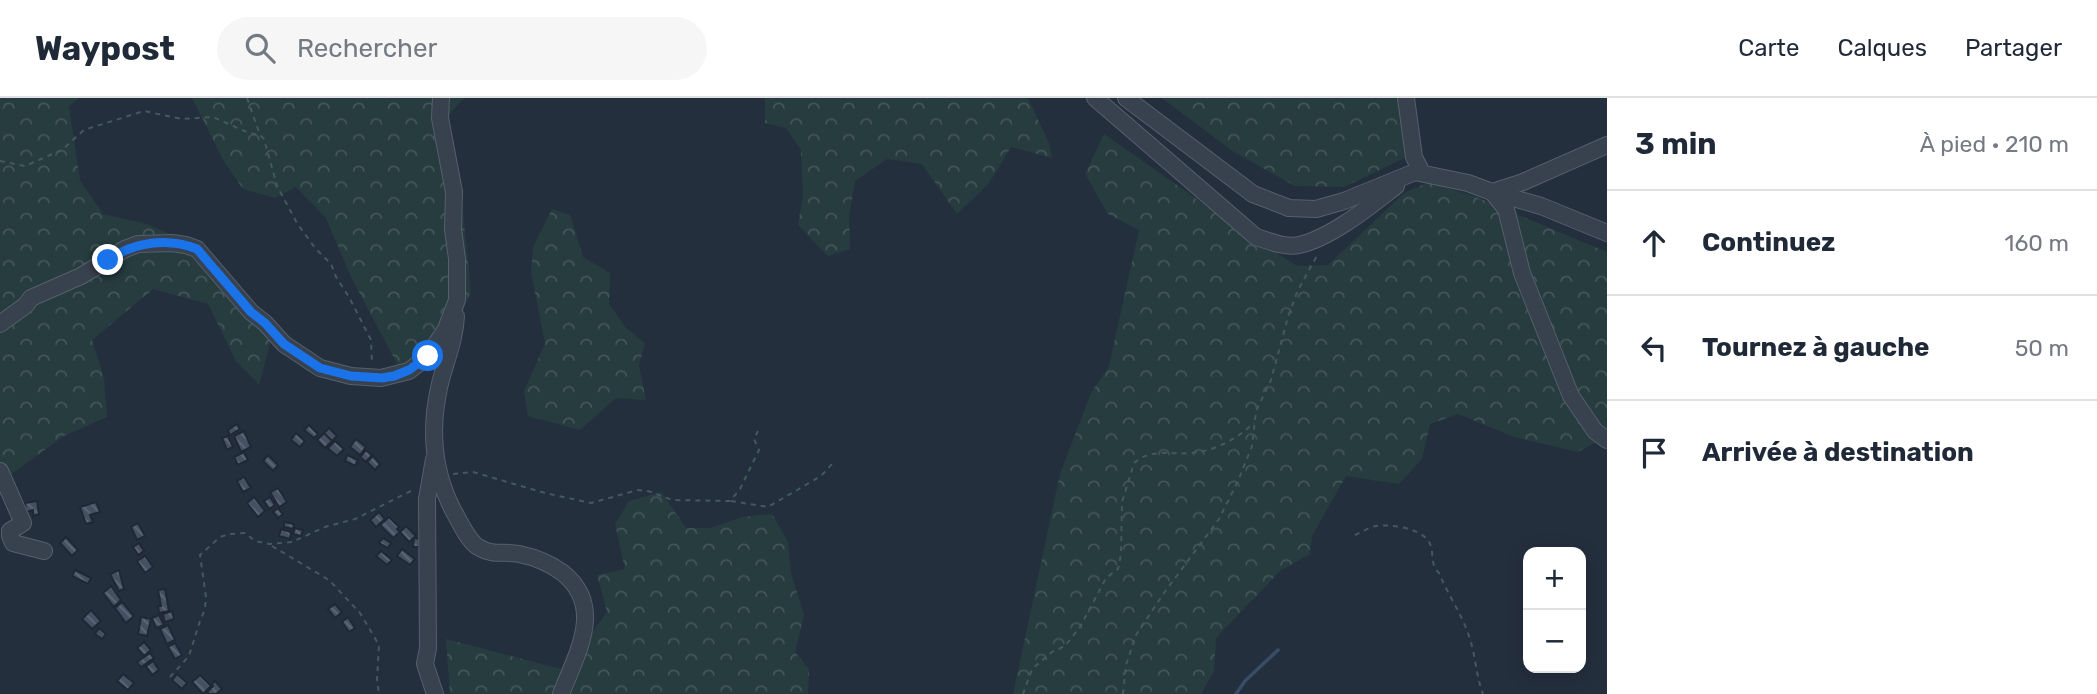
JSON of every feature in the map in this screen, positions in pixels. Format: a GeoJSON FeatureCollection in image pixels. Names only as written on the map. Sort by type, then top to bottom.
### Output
{"type":"FeatureCollection","features":[{"type":"Feature","properties":{"kind":"street"},"geometry":{"type":"LineString","coordinates":[[441,98],[440,118],[454,192],[457,300],[455,337],[441,379],[435,412],[435,454],[452,506],[475,546],[492,554],[518,554],[553,566],[572,581],[580,592],[586,606],[584,632],[561,694]]}},
{"type":"Feature","properties":{"kind":"street"},"geometry":{"type":"LineString","coordinates":[[1095,98],[1256,237],[1280,244],[1297,245],[1324,235],[1418,172]]}},
{"type":"Feature","properties":{"kind":"street"},"geometry":{"type":"LineString","coordinates":[[1126,98],[1253,194],[1289,208],[1317,209],[1335,204],[1418,172],[1468,183],[1541,206],[1607,233]]}},
{"type":"Feature","properties":{"kind":"street"},"geometry":{"type":"LineString","coordinates":[[1406,98],[1418,172]]}},
{"type":"Feature","properties":{"kind":"street"},"geometry":{"type":"LineString","coordinates":[[1492,192],[1523,182],[1607,145]]}},
{"type":"Feature","properties":{"kind":"street"},"geometry":{"type":"LineString","coordinates":[[1492,192],[1506,209],[1522,273],[1571,396],[1607,448]]}},
{"type":"Feature","properties":{"kind":"street"},"geometry":{"type":"LineString","coordinates":[[0,324],[26,305],[31,298],[81,276],[125,248],[146,243],[186,245],[197,249],[251,312],[284,344],[320,368],[351,376],[375,378],[394,376],[409,370],[428,356],[446,329],[457,300]]}},
{"type":"Feature","properties":{"kind":"street"},"geometry":{"type":"LineString","coordinates":[[435,454],[427,499],[428,648],[425,664],[435,694]]}},
{"type":"Feature","properties":{"kind":"street"},"geometry":{"type":"LineString","coordinates":[[0,471],[23,523],[10,531],[13,542],[44,551]]}},
{"type":"Feature","properties":{"kind":"path"},"geometry":{"type":"LineString","coordinates":[[247,98],[260,135],[264,139],[277,186],[296,222],[331,264],[371,340],[372,372],[375,378]]}},
{"type":"Feature","properties":{"kind":"path"},"geometry":{"type":"LineString","coordinates":[[0,161],[24,166],[62,150],[84,130],[144,111],[182,118],[213,117],[250,134],[260,135]]}},
{"type":"Feature","properties":{"kind":"path"},"geometry":{"type":"LineString","coordinates":[[1123,694],[1126,665],[1136,635],[1219,519],[1238,481],[1252,446],[1256,411],[1271,380],[1288,317],[1298,290],[1320,250]]}},
{"type":"Feature","properties":{"kind":"path"},"geometry":{"type":"LineString","coordinates":[[1023,694],[1032,669],[1052,652],[1065,646],[1080,627],[1106,578],[1118,569],[1121,554],[1122,502],[1133,463],[1151,452],[1206,451],[1235,440],[1255,422]]}},
{"type":"Feature","properties":{"kind":"path"},"geometry":{"type":"LineString","coordinates":[[730,501],[768,507],[821,476],[832,464]]}},
{"type":"Feature","properties":{"kind":"path"},"geometry":{"type":"LineString","coordinates":[[1355,535],[1375,526],[1397,527],[1422,533],[1430,543],[1433,567],[1439,573],[1469,636],[1483,694]]}},
{"type":"Feature","properties":{"kind":"path"},"geometry":{"type":"LineString","coordinates":[[269,544],[329,580],[360,613],[379,646],[379,694]]}},
{"type":"Feature","properties":{"kind":"green space"},"geometry":{"type":"Polygon","coordinates":[[[0,98],[79,98],[69,106],[80,180],[103,214],[147,224],[188,242],[271,340],[259,385],[236,361],[208,304],[153,289],[92,340],[104,378],[107,417],[64,436],[0,482],[0,98]]]}},
{"type":"Feature","properties":{"kind":"green space"},"geometry":{"type":"Polygon","coordinates":[[[192,98],[464,98],[441,124],[454,166],[463,213],[471,293],[443,343],[402,373],[351,277],[326,218],[296,187],[275,198],[243,189],[223,160],[192,98]]]}},
{"type":"Feature","properties":{"kind":"green space"},"geometry":{"type":"Polygon","coordinates":[[[765,98],[1028,98],[1049,143],[1052,158],[1011,147],[989,183],[957,214],[922,164],[887,159],[855,181],[849,216],[850,249],[828,256],[798,225],[803,195],[801,150],[786,128],[765,123],[765,98]]]}},
{"type":"Feature","properties":{"kind":"green space"},"geometry":{"type":"Polygon","coordinates":[[[1162,98],[1408,98],[1413,154],[1344,187],[1295,186],[1234,152],[1162,98]]]}},
{"type":"Feature","properties":{"kind":"green space"},"geometry":{"type":"Polygon","coordinates":[[[1104,134],[1297,266],[1328,265],[1404,193],[1429,182],[1476,197],[1607,252],[1607,436],[1578,452],[1514,437],[1458,414],[1430,424],[1422,459],[1399,484],[1346,476],[1312,536],[1310,554],[1280,571],[1216,638],[1214,671],[1201,694],[1013,694],[1060,474],[1091,393],[1109,366],[1139,230],[1108,214],[1085,174],[1104,134]]]}},
{"type":"Feature","properties":{"kind":"green space"},"geometry":{"type":"Polygon","coordinates":[[[552,209],[570,215],[583,257],[610,273],[609,304],[626,328],[645,343],[639,365],[646,400],[616,398],[580,430],[528,416],[524,391],[545,344],[531,272],[533,247],[552,209]]]}},
{"type":"Feature","properties":{"kind":"green space"},"geometry":{"type":"Polygon","coordinates":[[[661,492],[686,528],[710,528],[743,517],[772,514],[788,542],[791,573],[804,615],[795,652],[809,669],[808,694],[450,694],[446,639],[565,670],[607,612],[597,575],[625,569],[615,524],[629,501],[661,492]]]}},
{"type":"Feature","properties":{"kind":"building"},"geometry":{"type":"Polygon","coordinates":[[[237,424],[240,429],[230,435],[228,430],[237,424]]]}},
{"type":"Feature","properties":{"kind":"building"},"geometry":{"type":"Polygon","coordinates":[[[309,425],[318,434],[314,438],[304,430],[309,425]]]}},
{"type":"Feature","properties":{"kind":"building"},"geometry":{"type":"Polygon","coordinates":[[[329,428],[337,436],[332,441],[324,433],[329,428]]]}},
{"type":"Feature","properties":{"kind":"building"},"geometry":{"type":"Polygon","coordinates":[[[244,431],[251,447],[241,452],[234,436],[244,431]]]}},
{"type":"Feature","properties":{"kind":"building"},"geometry":{"type":"Polygon","coordinates":[[[296,433],[305,441],[300,447],[291,440],[296,433]]]}},
{"type":"Feature","properties":{"kind":"building"},"geometry":{"type":"Polygon","coordinates":[[[324,433],[332,441],[325,448],[317,440],[324,433]]]}},
{"type":"Feature","properties":{"kind":"building"},"geometry":{"type":"Polygon","coordinates":[[[228,436],[233,447],[227,450],[222,438],[228,436]]]}},
{"type":"Feature","properties":{"kind":"building"},"geometry":{"type":"Polygon","coordinates":[[[356,439],[366,447],[360,455],[350,447],[356,439]]]}},
{"type":"Feature","properties":{"kind":"building"},"geometry":{"type":"Polygon","coordinates":[[[335,441],[344,449],[337,456],[328,448],[335,441]]]}},
{"type":"Feature","properties":{"kind":"building"},"geometry":{"type":"Polygon","coordinates":[[[366,450],[372,455],[366,462],[360,457],[366,450]]]}},
{"type":"Feature","properties":{"kind":"building"},"geometry":{"type":"Polygon","coordinates":[[[244,452],[248,460],[238,465],[234,457],[244,452]]]}},
{"type":"Feature","properties":{"kind":"building"},"geometry":{"type":"Polygon","coordinates":[[[268,455],[278,465],[273,471],[263,461],[268,455]]]}},
{"type":"Feature","properties":{"kind":"building"},"geometry":{"type":"Polygon","coordinates":[[[347,455],[358,460],[355,466],[345,461],[347,455]]]}},
{"type":"Feature","properties":{"kind":"building"},"geometry":{"type":"Polygon","coordinates":[[[373,456],[380,464],[375,470],[367,462],[373,456]]]}},
{"type":"Feature","properties":{"kind":"building"},"geometry":{"type":"Polygon","coordinates":[[[244,477],[251,488],[243,492],[237,481],[244,477]]]}},
{"type":"Feature","properties":{"kind":"building"},"geometry":{"type":"Polygon","coordinates":[[[278,488],[287,502],[279,507],[270,492],[278,488]]]}},
{"type":"Feature","properties":{"kind":"building"},"geometry":{"type":"Polygon","coordinates":[[[254,497],[265,511],[258,517],[247,503],[254,497]]]}},
{"type":"Feature","properties":{"kind":"building"},"geometry":{"type":"Polygon","coordinates":[[[270,497],[275,505],[269,509],[264,501],[270,497]]]}},
{"type":"Feature","properties":{"kind":"building"},"geometry":{"type":"Polygon","coordinates":[[[37,501],[39,514],[33,516],[33,510],[26,512],[25,503],[37,501]]]}},
{"type":"Feature","properties":{"kind":"building"},"geometry":{"type":"Polygon","coordinates":[[[96,502],[100,512],[90,515],[93,522],[86,524],[80,507],[96,502]]]}},
{"type":"Feature","properties":{"kind":"building"},"geometry":{"type":"Polygon","coordinates":[[[278,508],[283,514],[278,518],[273,512],[278,508]]]}},
{"type":"Feature","properties":{"kind":"building"},"geometry":{"type":"Polygon","coordinates":[[[379,512],[385,519],[376,527],[370,520],[379,512]]]}},
{"type":"Feature","properties":{"kind":"building"},"geometry":{"type":"Polygon","coordinates":[[[389,517],[399,527],[397,529],[400,532],[393,538],[380,525],[389,517]]]}},
{"type":"Feature","properties":{"kind":"building"},"geometry":{"type":"Polygon","coordinates":[[[284,522],[294,524],[293,529],[284,527],[284,522]]]}},
{"type":"Feature","properties":{"kind":"building"},"geometry":{"type":"Polygon","coordinates":[[[138,523],[145,536],[137,540],[131,527],[138,523]]]}},
{"type":"Feature","properties":{"kind":"building"},"geometry":{"type":"Polygon","coordinates":[[[406,526],[416,536],[409,542],[400,532],[406,526]]]}},
{"type":"Feature","properties":{"kind":"building"},"geometry":{"type":"Polygon","coordinates":[[[295,528],[303,530],[301,536],[293,534],[295,528]]]}},
{"type":"Feature","properties":{"kind":"building"},"geometry":{"type":"Polygon","coordinates":[[[281,529],[291,532],[290,539],[279,536],[281,529]]]}},
{"type":"Feature","properties":{"kind":"building"},"geometry":{"type":"Polygon","coordinates":[[[66,537],[78,550],[72,556],[60,543],[66,537]]]}},
{"type":"Feature","properties":{"kind":"building"},"geometry":{"type":"Polygon","coordinates":[[[383,538],[391,543],[388,548],[379,543],[383,538]]]}},
{"type":"Feature","properties":{"kind":"building"},"geometry":{"type":"Polygon","coordinates":[[[414,538],[420,539],[419,547],[413,547],[414,538]]]}},
{"type":"Feature","properties":{"kind":"building"},"geometry":{"type":"Polygon","coordinates":[[[139,543],[144,551],[138,555],[133,547],[139,543]]]}},
{"type":"Feature","properties":{"kind":"building"},"geometry":{"type":"Polygon","coordinates":[[[402,549],[415,559],[410,565],[397,556],[402,549]]]}},
{"type":"Feature","properties":{"kind":"building"},"geometry":{"type":"Polygon","coordinates":[[[381,551],[392,560],[387,565],[376,556],[381,551]]]}},
{"type":"Feature","properties":{"kind":"building"},"geometry":{"type":"Polygon","coordinates":[[[145,556],[153,567],[145,573],[137,561],[145,556]]]}},
{"type":"Feature","properties":{"kind":"building"},"geometry":{"type":"Polygon","coordinates":[[[75,570],[91,578],[88,584],[72,576],[75,570]]]}},
{"type":"Feature","properties":{"kind":"building"},"geometry":{"type":"Polygon","coordinates":[[[119,570],[124,589],[119,591],[110,574],[119,570]]]}},
{"type":"Feature","properties":{"kind":"building"},"geometry":{"type":"Polygon","coordinates":[[[111,586],[121,600],[114,607],[103,593],[111,586]]]}},
{"type":"Feature","properties":{"kind":"building"},"geometry":{"type":"Polygon","coordinates":[[[165,589],[169,611],[159,613],[158,606],[161,606],[158,590],[165,589]]]}},
{"type":"Feature","properties":{"kind":"building"},"geometry":{"type":"Polygon","coordinates":[[[122,602],[134,616],[126,623],[115,608],[122,602]]]}},
{"type":"Feature","properties":{"kind":"building"},"geometry":{"type":"Polygon","coordinates":[[[335,604],[342,612],[335,618],[328,609],[335,604]]]}},
{"type":"Feature","properties":{"kind":"building"},"geometry":{"type":"Polygon","coordinates":[[[91,610],[101,621],[92,629],[82,619],[91,610]]]}},
{"type":"Feature","properties":{"kind":"building"},"geometry":{"type":"Polygon","coordinates":[[[172,611],[174,619],[165,622],[163,614],[172,611]]]}},
{"type":"Feature","properties":{"kind":"building"},"geometry":{"type":"Polygon","coordinates":[[[159,615],[164,625],[156,628],[152,618],[159,615]]]}},
{"type":"Feature","properties":{"kind":"building"},"geometry":{"type":"Polygon","coordinates":[[[141,617],[151,619],[147,636],[138,634],[141,617]]]}},
{"type":"Feature","properties":{"kind":"building"},"geometry":{"type":"Polygon","coordinates":[[[348,617],[355,628],[349,632],[342,622],[348,617]]]}},
{"type":"Feature","properties":{"kind":"building"},"geometry":{"type":"Polygon","coordinates":[[[168,625],[175,640],[167,644],[160,629],[168,625]]]}},
{"type":"Feature","properties":{"kind":"building"},"geometry":{"type":"Polygon","coordinates":[[[99,628],[106,634],[102,639],[95,634],[99,628]]]}},
{"type":"Feature","properties":{"kind":"building"},"geometry":{"type":"Polygon","coordinates":[[[144,642],[151,650],[144,656],[137,648],[144,642]]]}},
{"type":"Feature","properties":{"kind":"building"},"geometry":{"type":"Polygon","coordinates":[[[175,643],[182,655],[175,659],[168,647],[175,643]]]}},
{"type":"Feature","properties":{"kind":"building"},"geometry":{"type":"Polygon","coordinates":[[[150,653],[154,658],[141,667],[137,662],[150,653]]]}},
{"type":"Feature","properties":{"kind":"building"},"geometry":{"type":"Polygon","coordinates":[[[153,661],[159,670],[152,675],[146,666],[153,661]]]}},
{"type":"Feature","properties":{"kind":"building"},"geometry":{"type":"Polygon","coordinates":[[[123,674],[134,683],[128,690],[117,681],[123,674]]]}},
{"type":"Feature","properties":{"kind":"building"},"geometry":{"type":"Polygon","coordinates":[[[177,674],[187,683],[182,689],[172,680],[177,674]]]}},
{"type":"Feature","properties":{"kind":"building"},"geometry":{"type":"Polygon","coordinates":[[[200,675],[211,686],[203,694],[192,682],[200,675]]]}},
{"type":"Feature","properties":{"kind":"building"},"geometry":{"type":"Polygon","coordinates":[[[215,681],[222,689],[216,694],[209,694],[207,692],[215,681]]]}},
{"type":"Feature","properties":{"kind":"waterway"},"geometry":{"type":"LineString","coordinates":[[1236,694],[1245,681],[1278,650]]}},
{"type":"Feature","properties":{"kind":"route"},"geometry":{"type":"LineString","coordinates":[[108,260],[125,248],[146,243],[172,243],[197,249],[251,312],[284,344],[320,368],[351,376],[382,378],[409,370],[428,356]]}}]}
